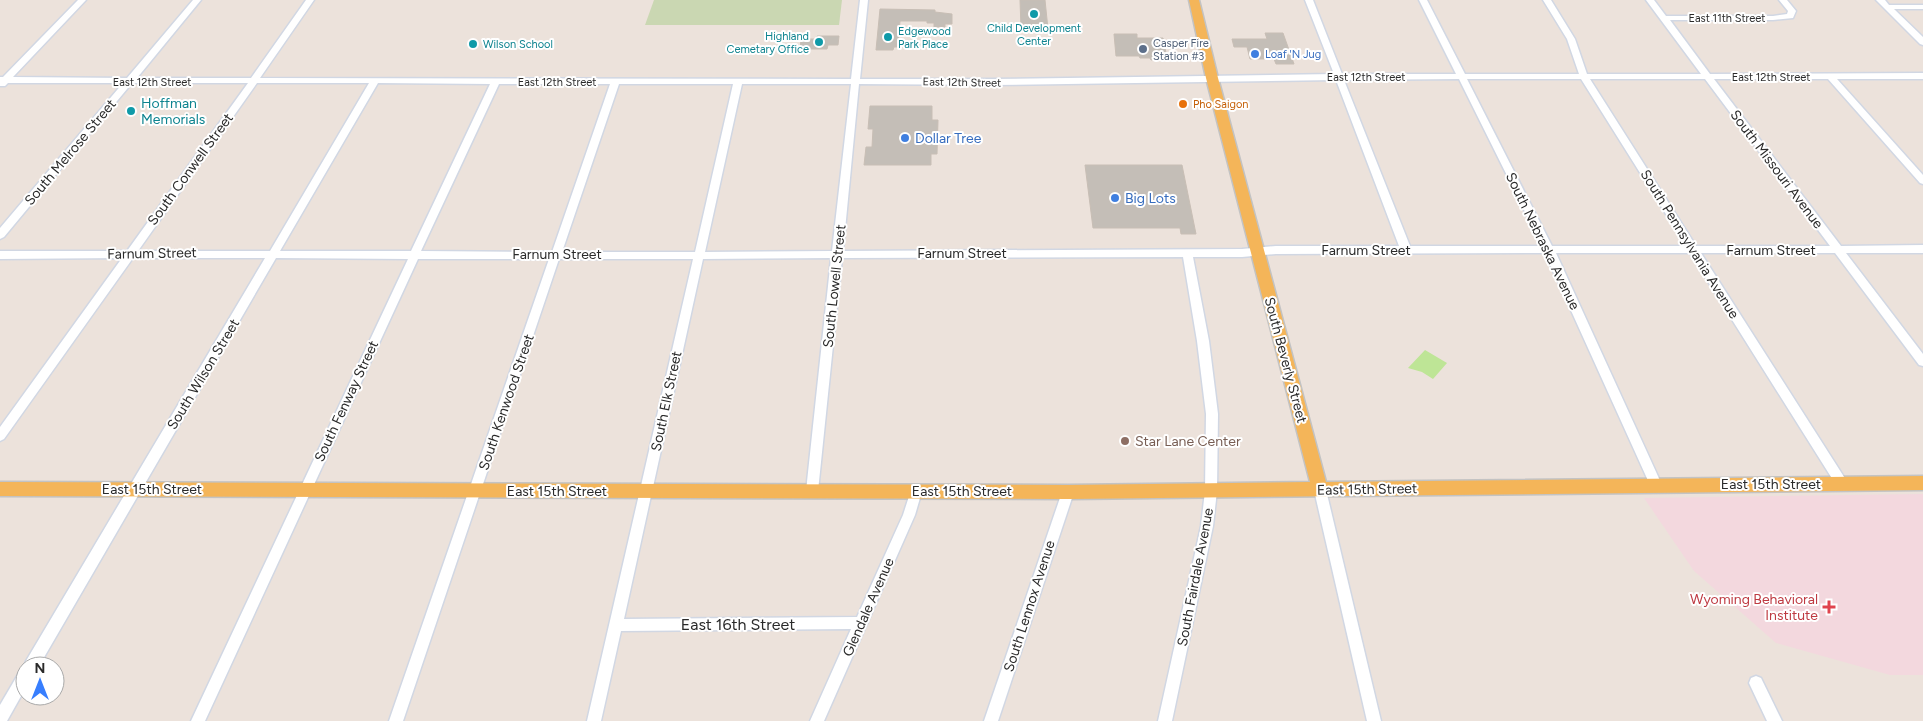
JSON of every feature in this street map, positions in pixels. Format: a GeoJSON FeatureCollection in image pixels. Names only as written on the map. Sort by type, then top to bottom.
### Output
{"type":"FeatureCollection","features":[{"type":"Feature","properties":{"kind":"main road","name":"South Beverly Street"},"geometry":{"type":"LineString","coordinates":[[1194,0],[1212,78],[1320,490]]}},
{"type":"Feature","properties":{"kind":"main road","name":"East 15th Street"},"geometry":{"type":"LineString","coordinates":[[0,489],[1068,492],[1923,483]]}},
{"type":"Feature","properties":{"kind":"street"},"geometry":{"type":"LineString","coordinates":[[2,82],[82,0]]}},
{"type":"Feature","properties":{"kind":"street","name":"South Melrose Street"},"geometry":{"type":"LineString","coordinates":[[0,235],[197,0]]}},
{"type":"Feature","properties":{"kind":"street","name":"South Conwell Street"},"geometry":{"type":"LineString","coordinates":[[0,436],[310,0]]}},
{"type":"Feature","properties":{"kind":"street","name":"South Lowell Street"},"geometry":{"type":"LineString","coordinates":[[812,491],[864,0]]}},
{"type":"Feature","properties":{"kind":"street"},"geometry":{"type":"LineString","coordinates":[[1309,0],[1406,250]]}},
{"type":"Feature","properties":{"kind":"street","name":"South Nebraska Avenue"},"geometry":{"type":"LineString","coordinates":[[1423,0],[1549,250],[1656,485]]}},
{"type":"Feature","properties":{"kind":"street","name":"South Pennsylvania Avenue"},"geometry":{"type":"LineString","coordinates":[[1547,0],[1571,39],[1584,77],[1842,484]]}},
{"type":"Feature","properties":{"kind":"street","name":"South Missouri Avenue"},"geometry":{"type":"LineString","coordinates":[[1650,0],[1923,362]]}},
{"type":"Feature","properties":{"kind":"street","name":"East 11th Street"},"geometry":{"type":"LineString","coordinates":[[1663,18],[1774,18],[1790,16],[1792,11],[1783,0]]}},
{"type":"Feature","properties":{"kind":"street"},"geometry":{"type":"LineString","coordinates":[[1880,0],[1923,42]]}},
{"type":"Feature","properties":{"kind":"street"},"geometry":{"type":"LineString","coordinates":[[1887,7],[1923,7]]}},
{"type":"Feature","properties":{"kind":"street"},"geometry":{"type":"LineString","coordinates":[[1831,76],[1923,181]]}},
{"type":"Feature","properties":{"kind":"street","name":"East 12th Street"},"geometry":{"type":"LineString","coordinates":[[2,82],[1077,82],[1339,77],[1923,76]]}},
{"type":"Feature","properties":{"kind":"street","name":"South Wilson Street"},"geometry":{"type":"LineString","coordinates":[[37,656],[374,82]]}},
{"type":"Feature","properties":{"kind":"street","name":"South Fenway Street"},"geometry":{"type":"LineString","coordinates":[[198,721],[495,82]]}},
{"type":"Feature","properties":{"kind":"street","name":"South Kenwood Street"},"geometry":{"type":"LineString","coordinates":[[396,721],[615,82]]}},
{"type":"Feature","properties":{"kind":"street","name":"South Elk Street"},"geometry":{"type":"LineString","coordinates":[[594,721],[738,82]]}},
{"type":"Feature","properties":{"kind":"street","name":"Farnum Street"},"geometry":{"type":"LineString","coordinates":[[0,254],[1187,253],[1406,250],[1923,249]]}},
{"type":"Feature","properties":{"kind":"street","name":"South Fairdale Avenue"},"geometry":{"type":"LineString","coordinates":[[1165,721],[1207,526],[1211,491],[1212,414],[1203,341],[1187,253]]}},
{"type":"Feature","properties":{"kind":"street","name":"South Beverly Street"},"geometry":{"type":"LineString","coordinates":[[1320,490],[1374,721]]}},
{"type":"Feature","properties":{"kind":"street","name":"Glendale Avenue"},"geometry":{"type":"LineString","coordinates":[[817,721],[909,515],[916,491]]}},
{"type":"Feature","properties":{"kind":"street","name":"South Lennox Avenue"},"geometry":{"type":"LineString","coordinates":[[991,721],[1068,492]]}},
{"type":"Feature","properties":{"kind":"street","name":"East 16th Street"},"geometry":{"type":"LineString","coordinates":[[616,625],[861,623]]}},
{"type":"Feature","properties":{"kind":"street"},"geometry":{"type":"LineString","coordinates":[[1756,683],[1775,721]]}},
{"type":"Feature","properties":{"kind":"street"},"geometry":{"type":"LineString","coordinates":[[0,719],[15,693]]}},
{"type":"Feature","properties":{"kind":"shaded area","name":"Wyoming Behavioral Institute"},"geometry":{"type":"Polygon","coordinates":[[[1923,494],[1923,675],[1890,675],[1776,643],[1694,571],[1644,498],[1923,494]]]}},
{"type":"Feature","properties":{"kind":"green space"},"geometry":{"type":"Polygon","coordinates":[[[654,0],[842,0],[839,25],[645,25],[654,0]]]}},
{"type":"Feature","properties":{"kind":"green space"},"geometry":{"type":"Polygon","coordinates":[[[1425,350],[1447,363],[1433,379],[1422,372],[1408,368],[1425,350]]]}},
{"type":"Feature","properties":{"kind":"building","name":"Child Development Center"},"geometry":{"type":"Polygon","coordinates":[[[1020,0],[1045,0],[1048,29],[1021,28],[1020,0]]]}},
{"type":"Feature","properties":{"kind":"building","name":"Edgewood Park Place"},"geometry":{"type":"Polygon","coordinates":[[[880,9],[935,10],[935,12],[952,14],[952,24],[945,24],[945,27],[934,27],[934,23],[927,23],[927,21],[900,21],[898,47],[894,47],[893,50],[876,50],[880,9]]]}},
{"type":"Feature","properties":{"kind":"building"},"geometry":{"type":"Polygon","coordinates":[[[1265,33],[1283,33],[1294,64],[1276,64],[1274,59],[1250,59],[1247,47],[1234,47],[1232,39],[1267,39],[1265,33]]]}},
{"type":"Feature","properties":{"kind":"building","name":"Casper Fire Station #3"},"geometry":{"type":"Polygon","coordinates":[[[1114,34],[1137,34],[1137,38],[1163,38],[1167,58],[1151,60],[1150,58],[1140,58],[1139,56],[1116,56],[1114,34]]]}},
{"type":"Feature","properties":{"kind":"building","name":"Highland Cemetary Office"},"geometry":{"type":"Polygon","coordinates":[[[817,36],[839,36],[838,45],[828,45],[827,49],[800,49],[801,39],[817,39],[817,36]]]}},
{"type":"Feature","properties":{"kind":"building","name":"Dollar Tree"},"geometry":{"type":"Polygon","coordinates":[[[870,106],[932,106],[932,120],[938,120],[937,154],[931,154],[931,165],[864,165],[866,147],[872,147],[873,129],[868,129],[870,106]]]}},
{"type":"Feature","properties":{"kind":"building"},"geometry":{"type":"Polygon","coordinates":[[[1085,165],[1182,165],[1196,234],[1181,234],[1180,228],[1093,228],[1085,165]]]}},
{"type":"Feature","properties":{"kind":"place","name":"Child Development Center"},"geometry":{"type":"Point","coordinates":[1034,14]}},
{"type":"Feature","properties":{"kind":"place","name":"Edgewood Park Place"},"geometry":{"type":"Point","coordinates":[888,37]}},
{"type":"Feature","properties":{"kind":"place","name":"Highland Cemetary Office"},"geometry":{"type":"Point","coordinates":[819,42]}},
{"type":"Feature","properties":{"kind":"place","name":"Wilson School"},"geometry":{"type":"Point","coordinates":[473,44]}},
{"type":"Feature","properties":{"kind":"place","name":"Casper Fire Station #3"},"geometry":{"type":"Point","coordinates":[1143,49]}},
{"type":"Feature","properties":{"kind":"place","name":"Loaf 'N Jug"},"geometry":{"type":"Point","coordinates":[1255,54]}},
{"type":"Feature","properties":{"kind":"place","name":"Pho Saigon"},"geometry":{"type":"Point","coordinates":[1183,104]}},
{"type":"Feature","properties":{"kind":"place","name":"Hoffman Memorials"},"geometry":{"type":"Point","coordinates":[131,111]}},
{"type":"Feature","properties":{"kind":"place","name":"Dollar Tree"},"geometry":{"type":"Point","coordinates":[905,138]}},
{"type":"Feature","properties":{"kind":"place","name":"Big Lots"},"geometry":{"type":"Point","coordinates":[1115,198]}},
{"type":"Feature","properties":{"kind":"place","name":"Star Lane Center"},"geometry":{"type":"Point","coordinates":[1125,441]}},
{"type":"Feature","properties":{"kind":"place","name":"Wyoming Behavioral Institute"},"geometry":{"type":"Point","coordinates":[1829,607]}}]}
